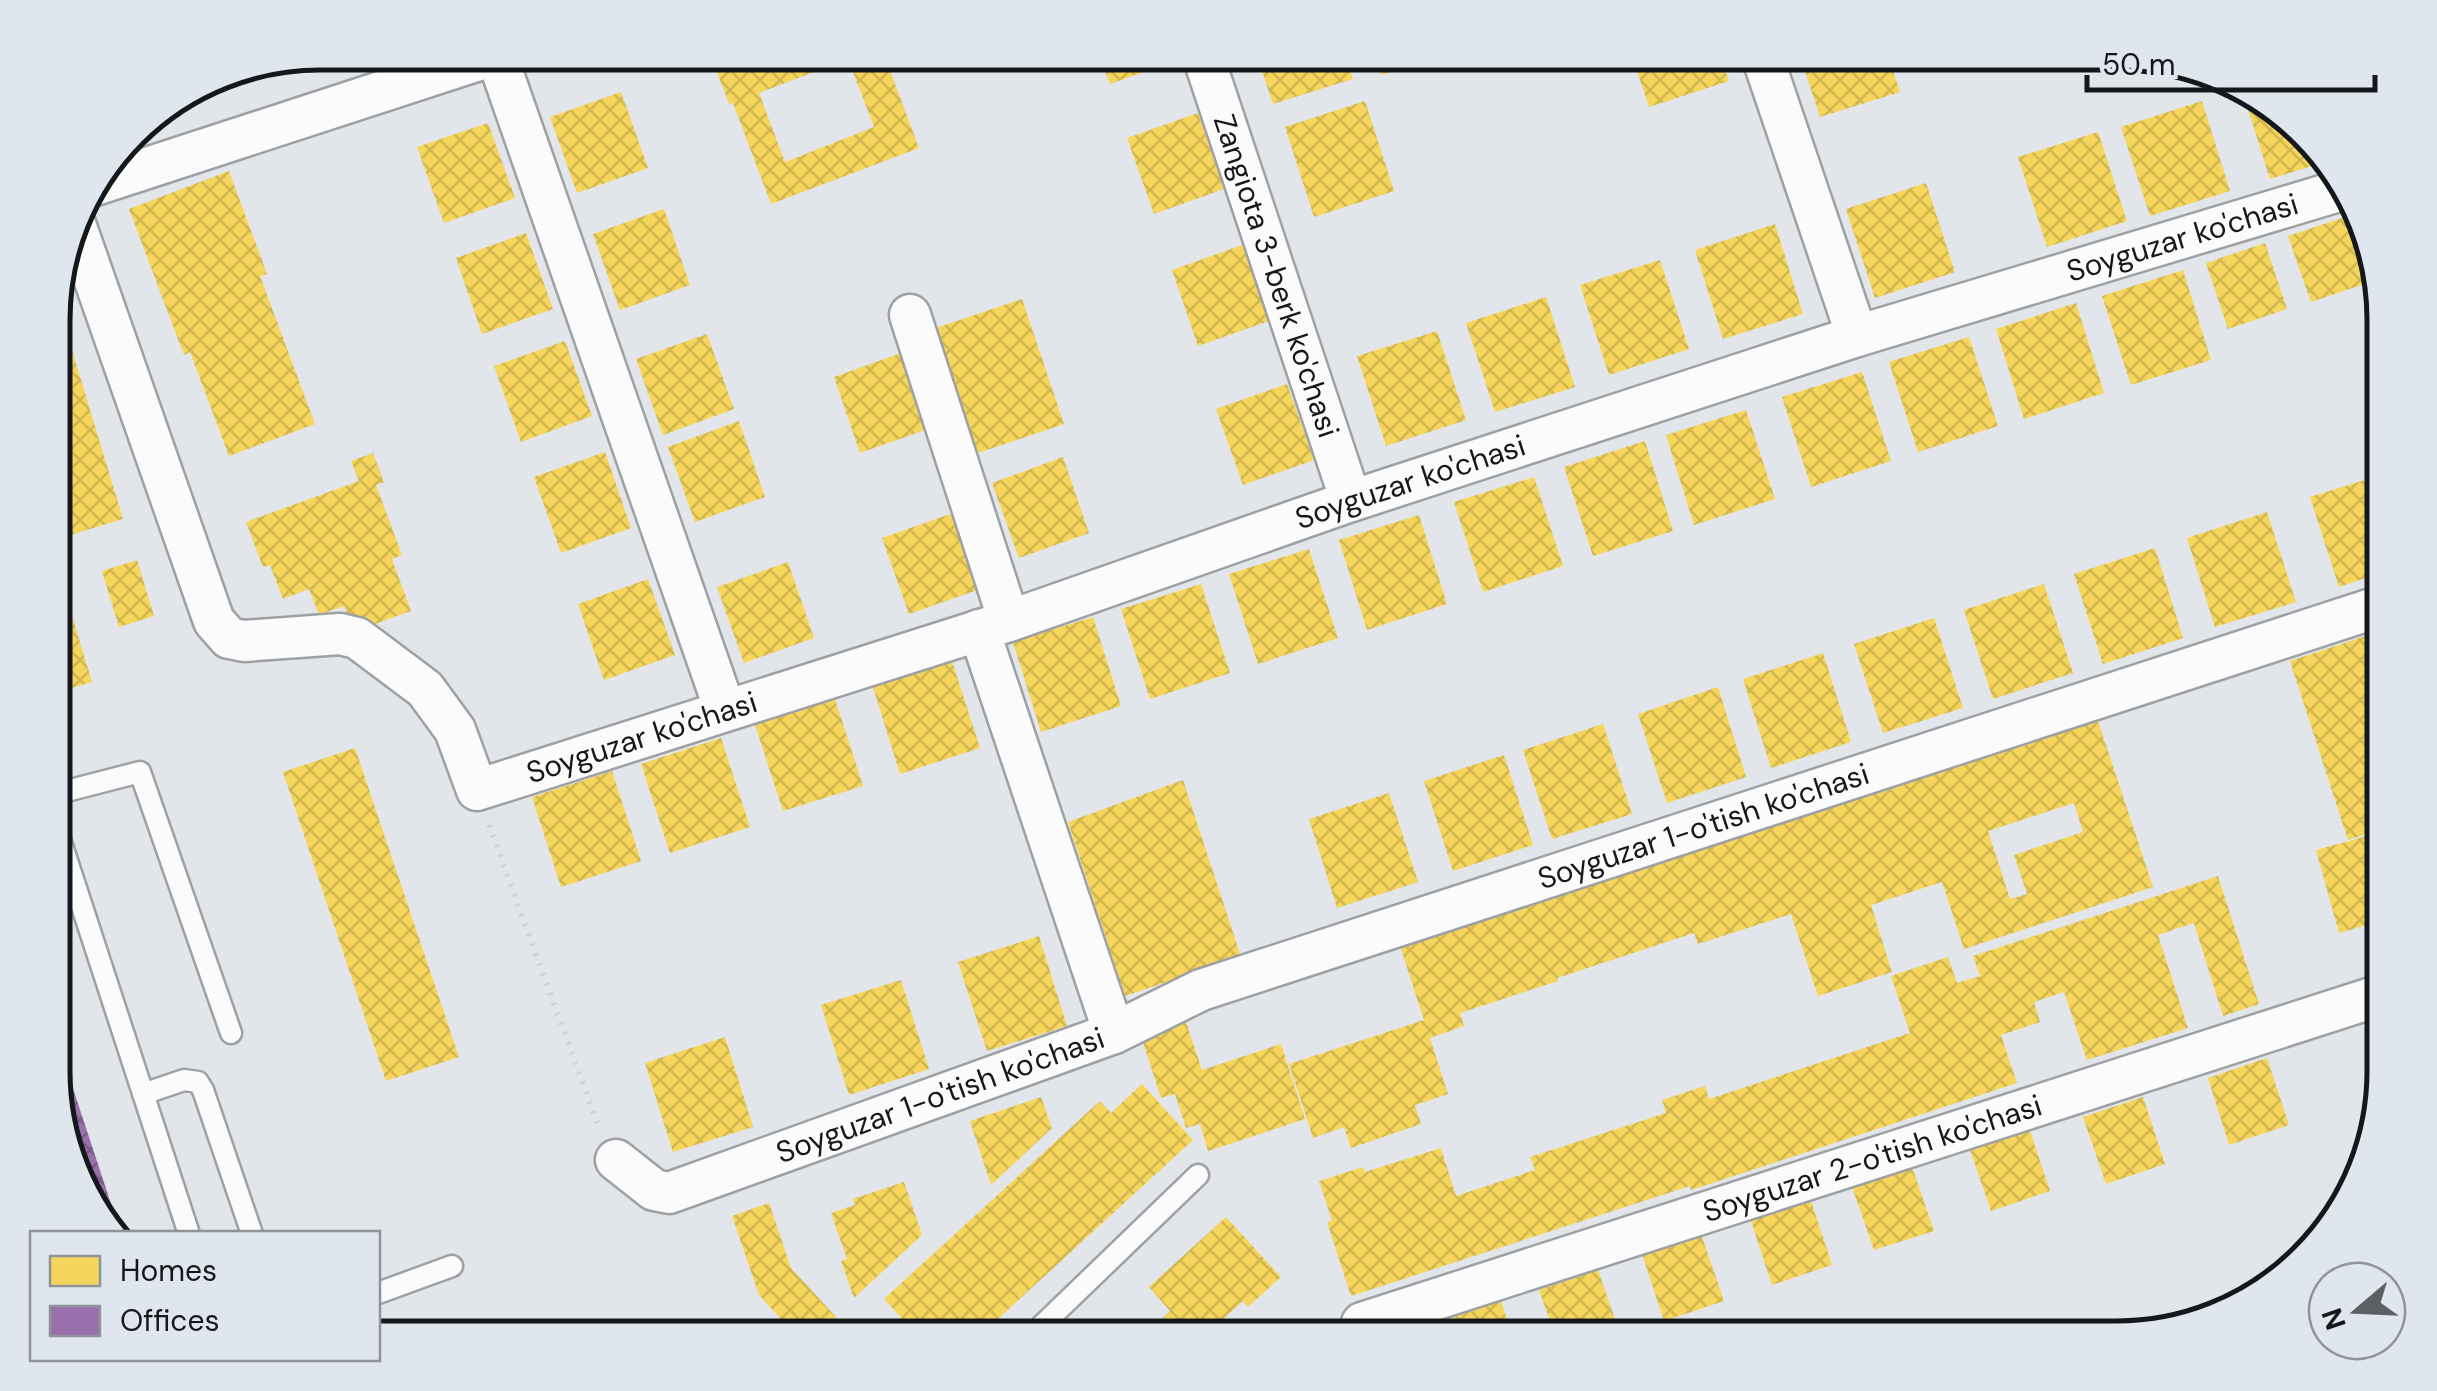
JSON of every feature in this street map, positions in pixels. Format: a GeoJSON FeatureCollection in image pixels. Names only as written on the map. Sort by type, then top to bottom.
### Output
{"type":"FeatureCollection","features":[{"type":"Feature","properties":{"kind":"street"},"geometry":{"type":"LineString","coordinates":[[114,179],[446,70]]}},
{"type":"Feature","properties":{"kind":"street"},"geometry":{"type":"LineString","coordinates":[[504,70],[725,710]]}},
{"type":"Feature","properties":{"kind":"street","name":"Zangiota 3-berk ko'chasi"},"geometry":{"type":"LineString","coordinates":[[1208,70],[1351,501]]}},
{"type":"Feature","properties":{"kind":"street"},"geometry":{"type":"LineString","coordinates":[[1767,70],[1857,336]]}},
{"type":"Feature","properties":{"kind":"street","name":"Soyguzar ko'chasi"},"geometry":{"type":"LineString","coordinates":[[477,790],[994,626],[1351,501],[1857,336],[2332,193]]}},
{"type":"Feature","properties":{"kind":"street"},"geometry":{"type":"LineString","coordinates":[[82,244],[214,621],[229,638],[244,642],[340,634],[357,638],[424,689],[455,730],[477,790]]}},
{"type":"Feature","properties":{"kind":"street"},"geometry":{"type":"LineString","coordinates":[[910,315],[994,626],[1114,1033]]}},
{"type":"Feature","properties":{"kind":"street","name":"Soyguzar 1-o'tish ko'chasi"},"geometry":{"type":"LineString","coordinates":[[616,1160],[654,1190],[670,1193],[1114,1033],[1201,990],[2366,611]]}},
{"type":"Feature","properties":{"kind":"street","name":"Soyguzar 2-o'tish ko'chasi"},"geometry":{"type":"LineString","coordinates":[[1392,1320],[2366,1000]]}},
{"type":"Feature","properties":{"kind":"lane"},"geometry":{"type":"LineString","coordinates":[[70,790],[140,772],[231,1033]]}},
{"type":"Feature","properties":{"kind":"lane"},"geometry":{"type":"LineString","coordinates":[[70,870],[188,1231]]}},
{"type":"Feature","properties":{"kind":"lane"},"geometry":{"type":"LineString","coordinates":[[143,1094],[184,1080],[198,1082],[251,1231]]}},
{"type":"Feature","properties":{"kind":"lane"},"geometry":{"type":"LineString","coordinates":[[1047,1321],[1198,1175]]}},
{"type":"Feature","properties":{"kind":"lane"},"geometry":{"type":"LineString","coordinates":[[380,1292],[452,1266]]}},
{"type":"Feature","properties":{"kind":"path"},"geometry":{"type":"LineString","coordinates":[[477,790],[604,1142],[616,1160]]}},
{"type":"Feature","properties":{"kind":"building: Homes"},"geometry":{"type":"Polygon","coordinates":[[[716,70],[819,70],[759,93],[785,162],[874,127],[852,70],[890,70],[919,148],[771,204],[733,103],[729,104],[716,70]]]}},
{"type":"Feature","properties":{"kind":"building: Homes"},"geometry":{"type":"Polygon","coordinates":[[[1105,70],[1149,70],[1110,84],[1105,70]]]}},
{"type":"Feature","properties":{"kind":"building: Homes"},"geometry":{"type":"Polygon","coordinates":[[[1262,70],[1350,70],[1353,79],[1273,104],[1262,70]]]}},
{"type":"Feature","properties":{"kind":"building: Homes"},"geometry":{"type":"Polygon","coordinates":[[[1637,70],[1725,70],[1729,81],[1649,107],[1637,70]]]}},
{"type":"Feature","properties":{"kind":"building: Homes"},"geometry":{"type":"Polygon","coordinates":[[[1805,70],[1893,70],[1900,92],[1820,117],[1805,70]]]}},
{"type":"Feature","properties":{"kind":"building: Homes"},"geometry":{"type":"Polygon","coordinates":[[[621,92],[648,168],[577,193],[550,117],[621,92]]]}},
{"type":"Feature","properties":{"kind":"building: Homes"},"geometry":{"type":"Polygon","coordinates":[[[1365,101],[1394,191],[1314,217],[1285,127],[1365,101]]]}},
{"type":"Feature","properties":{"kind":"building: Homes"},"geometry":{"type":"Polygon","coordinates":[[[2202,101],[2230,191],[2150,216],[2121,127],[2202,101]]]}},
{"type":"Feature","properties":{"kind":"building: Homes"},"geometry":{"type":"Polygon","coordinates":[[[2248,108],[2294,143],[2313,166],[2270,179],[2248,108]]]}},
{"type":"Feature","properties":{"kind":"building: Homes"},"geometry":{"type":"Polygon","coordinates":[[[1198,113],[1224,189],[1154,214],[1127,138],[1198,113]]]}},
{"type":"Feature","properties":{"kind":"building: Homes"},"geometry":{"type":"Polygon","coordinates":[[[488,123],[515,198],[444,223],[417,147],[488,123]]]}},
{"type":"Feature","properties":{"kind":"building: Homes"},"geometry":{"type":"Polygon","coordinates":[[[2098,132],[2127,221],[2047,247],[2018,157],[2098,132]]]}},
{"type":"Feature","properties":{"kind":"building: Homes"},"geometry":{"type":"Polygon","coordinates":[[[229,171],[267,274],[260,276],[315,424],[229,456],[190,352],[184,355],[129,209],[229,171]]]}},
{"type":"Feature","properties":{"kind":"building: Homes"},"geometry":{"type":"Polygon","coordinates":[[[1926,183],[1955,272],[1875,298],[1846,209],[1926,183]]]}},
{"type":"Feature","properties":{"kind":"building: Homes"},"geometry":{"type":"Polygon","coordinates":[[[664,209],[690,285],[620,310],[593,234],[664,209]]]}},
{"type":"Feature","properties":{"kind":"building: Homes"},"geometry":{"type":"Polygon","coordinates":[[[2344,217],[2354,240],[2364,284],[2311,302],[2288,236],[2344,217]]]}},
{"type":"Feature","properties":{"kind":"building: Homes"},"geometry":{"type":"Polygon","coordinates":[[[1775,224],[1803,314],[1723,339],[1695,250],[1775,224]]]}},
{"type":"Feature","properties":{"kind":"building: Homes"},"geometry":{"type":"Polygon","coordinates":[[[526,233],[553,309],[482,334],[456,258],[526,233]]]}},
{"type":"Feature","properties":{"kind":"building: Homes"},"geometry":{"type":"Polygon","coordinates":[[[2265,243],[2287,309],[2228,329],[2206,263],[2265,243]]]}},
{"type":"Feature","properties":{"kind":"building: Homes"},"geometry":{"type":"Polygon","coordinates":[[[1242,245],[1269,321],[1198,346],[1172,270],[1242,245]]]}},
{"type":"Feature","properties":{"kind":"building: Homes"},"geometry":{"type":"Polygon","coordinates":[[[1660,260],[1689,349],[1609,375],[1580,285],[1660,260]]]}},
{"type":"Feature","properties":{"kind":"building: Homes"},"geometry":{"type":"Polygon","coordinates":[[[2183,270],[2211,360],[2131,385],[2102,296],[2183,270]]]}},
{"type":"Feature","properties":{"kind":"building: Homes"},"geometry":{"type":"Polygon","coordinates":[[[1546,297],[1575,387],[1495,412],[1466,323],[1546,297]]]}},
{"type":"Feature","properties":{"kind":"building: Homes"},"geometry":{"type":"Polygon","coordinates":[[[1022,299],[1064,424],[972,455],[930,330],[1022,299]]]}},
{"type":"Feature","properties":{"kind":"building: Homes"},"geometry":{"type":"Polygon","coordinates":[[[2076,303],[2104,393],[2024,419],[1996,329],[2076,303]]]}},
{"type":"Feature","properties":{"kind":"building: Homes"},"geometry":{"type":"Polygon","coordinates":[[[1437,331],[1466,420],[1386,446],[1357,356],[1437,331]]]}},
{"type":"Feature","properties":{"kind":"building: Homes"},"geometry":{"type":"Polygon","coordinates":[[[707,334],[734,409],[663,435],[636,359],[707,334]]]}},
{"type":"Feature","properties":{"kind":"building: Homes"},"geometry":{"type":"Polygon","coordinates":[[[1969,337],[1998,426],[1918,452],[1889,362],[1969,337]]]}},
{"type":"Feature","properties":{"kind":"building: Homes"},"geometry":{"type":"Polygon","coordinates":[[[565,341],[592,416],[521,442],[494,366],[565,341]]]}},
{"type":"Feature","properties":{"kind":"building: Homes"},"geometry":{"type":"Polygon","coordinates":[[[70,344],[123,519],[70,535],[70,344]]]}},
{"type":"Feature","properties":{"kind":"building: Homes"},"geometry":{"type":"Polygon","coordinates":[[[904,352],[931,428],[860,453],[834,377],[904,352]]]}},
{"type":"Feature","properties":{"kind":"building: Homes"},"geometry":{"type":"Polygon","coordinates":[[[1862,372],[1891,461],[1811,487],[1782,397],[1862,372]]]}},
{"type":"Feature","properties":{"kind":"building: Homes"},"geometry":{"type":"Polygon","coordinates":[[[1287,384],[1314,460],[1243,485],[1216,409],[1287,384]]]}},
{"type":"Feature","properties":{"kind":"building: Homes"},"geometry":{"type":"Polygon","coordinates":[[[1746,410],[1775,499],[1694,525],[1666,435],[1746,410]]]}},
{"type":"Feature","properties":{"kind":"building: Homes"},"geometry":{"type":"Polygon","coordinates":[[[739,421],[765,497],[695,522],[668,447],[739,421]]]}},
{"type":"Feature","properties":{"kind":"building: Homes"},"geometry":{"type":"Polygon","coordinates":[[[1645,441],[1673,531],[1593,556],[1564,467],[1645,441]]]}},
{"type":"Feature","properties":{"kind":"building: Homes"},"geometry":{"type":"Polygon","coordinates":[[[605,452],[631,528],[561,553],[534,477],[605,452]]]}},
{"type":"Feature","properties":{"kind":"building: Homes"},"geometry":{"type":"Polygon","coordinates":[[[373,453],[384,482],[376,485],[402,555],[392,559],[411,611],[353,632],[344,606],[319,615],[309,589],[283,599],[270,565],[263,567],[246,522],[359,481],[351,461],[373,453]]]}},
{"type":"Feature","properties":{"kind":"building: Homes"},"geometry":{"type":"Polygon","coordinates":[[[1063,457],[1089,533],[1019,558],[992,483],[1063,457]]]}},
{"type":"Feature","properties":{"kind":"building: Homes"},"geometry":{"type":"Polygon","coordinates":[[[1534,477],[1563,566],[1483,592],[1454,502],[1534,477]]]}},
{"type":"Feature","properties":{"kind":"building: Homes"},"geometry":{"type":"Polygon","coordinates":[[[2366,480],[2366,578],[2339,587],[2310,497],[2366,480]]]}},
{"type":"Feature","properties":{"kind":"building: Homes"},"geometry":{"type":"Polygon","coordinates":[[[2267,512],[2296,602],[2215,627],[2187,538],[2267,512]]]}},
{"type":"Feature","properties":{"kind":"building: Homes"},"geometry":{"type":"Polygon","coordinates":[[[953,513],[980,589],[909,614],[882,538],[953,513]]]}},
{"type":"Feature","properties":{"kind":"building: Homes"},"geometry":{"type":"Polygon","coordinates":[[[1419,515],[1447,604],[1367,630],[1339,540],[1419,515]]]}},
{"type":"Feature","properties":{"kind":"building: Homes"},"geometry":{"type":"Polygon","coordinates":[[[2155,548],[2183,638],[2103,664],[2074,574],[2155,548]]]}},
{"type":"Feature","properties":{"kind":"building: Homes"},"geometry":{"type":"Polygon","coordinates":[[[1309,549],[1338,638],[1258,664],[1229,574],[1309,549]]]}},
{"type":"Feature","properties":{"kind":"building: Homes"},"geometry":{"type":"Polygon","coordinates":[[[137,560],[154,616],[119,627],[102,571],[137,560]]]}},
{"type":"Feature","properties":{"kind":"building: Homes"},"geometry":{"type":"Polygon","coordinates":[[[788,562],[814,638],[744,663],[717,587],[788,562]]]}},
{"type":"Feature","properties":{"kind":"building: Homes"},"geometry":{"type":"Polygon","coordinates":[[[648,579],[675,655],[604,680],[578,604],[648,579]]]}},
{"type":"Feature","properties":{"kind":"building: Homes"},"geometry":{"type":"Polygon","coordinates":[[[1201,584],[1230,673],[1150,699],[1121,609],[1201,584]]]}},
{"type":"Feature","properties":{"kind":"building: Homes"},"geometry":{"type":"Polygon","coordinates":[[[2044,584],[2073,673],[1993,699],[1964,610],[2044,584]]]}},
{"type":"Feature","properties":{"kind":"building: Homes"},"geometry":{"type":"Polygon","coordinates":[[[70,609],[92,682],[70,689],[70,609]]]}},
{"type":"Feature","properties":{"kind":"building: Homes"},"geometry":{"type":"Polygon","coordinates":[[[1093,617],[1121,706],[1041,732],[1013,642],[1093,617]]]}},
{"type":"Feature","properties":{"kind":"building: Homes"},"geometry":{"type":"Polygon","coordinates":[[[1934,618],[1963,708],[1883,733],[1854,644],[1934,618]]]}},
{"type":"Feature","properties":{"kind":"building: Homes"},"geometry":{"type":"Polygon","coordinates":[[[2366,636],[2366,834],[2348,840],[2290,661],[2366,636]]]}},
{"type":"Feature","properties":{"kind":"building: Homes"},"geometry":{"type":"Polygon","coordinates":[[[1823,653],[1851,742],[1771,768],[1743,679],[1823,653]]]}},
{"type":"Feature","properties":{"kind":"building: Homes"},"geometry":{"type":"Polygon","coordinates":[[[951,658],[980,748],[900,774],[872,684],[951,658]]]}},
{"type":"Feature","properties":{"kind":"building: Homes"},"geometry":{"type":"Polygon","coordinates":[[[1718,687],[1746,777],[1667,803],[1638,714],[1718,687]]]}},
{"type":"Feature","properties":{"kind":"building: Homes"},"geometry":{"type":"Polygon","coordinates":[[[834,696],[863,786],[783,811],[754,722],[834,696]]]}},
{"type":"Feature","properties":{"kind":"building: Homes"},"geometry":{"type":"Polygon","coordinates":[[[2096,715],[2153,887],[1964,949],[1942,882],[1871,905],[1892,972],[1818,996],[1791,914],[1698,944],[1694,933],[1460,1013],[1464,1026],[1430,1038],[1448,1094],[1415,1105],[1421,1124],[1351,1148],[1344,1127],[1313,1138],[1289,1064],[1424,1020],[1399,943],[2096,715]],[[2074,803],[1988,831],[2010,899],[2027,894],[2014,855],[2083,832],[2074,803]]]}},
{"type":"Feature","properties":{"kind":"building: Homes"},"geometry":{"type":"Polygon","coordinates":[[[1603,724],[1632,814],[1552,839],[1523,750],[1603,724]]]}},
{"type":"Feature","properties":{"kind":"building: Homes"},"geometry":{"type":"Polygon","coordinates":[[[721,738],[750,827],[670,853],[641,764],[721,738]]]}},
{"type":"Feature","properties":{"kind":"building: Homes"},"geometry":{"type":"Polygon","coordinates":[[[355,748],[459,1057],[386,1081],[283,772],[355,748]]]}},
{"type":"Feature","properties":{"kind":"building: Homes"},"geometry":{"type":"Polygon","coordinates":[[[1504,755],[1533,845],[1453,871],[1424,781],[1504,755]]]}},
{"type":"Feature","properties":{"kind":"building: Homes"},"geometry":{"type":"Polygon","coordinates":[[[612,771],[641,861],[561,887],[532,797],[612,771]]]}},
{"type":"Feature","properties":{"kind":"building: Homes"},"geometry":{"type":"Polygon","coordinates":[[[1183,780],[1241,957],[1125,996],[1068,822],[1183,780]]]}},
{"type":"Feature","properties":{"kind":"building: Homes"},"geometry":{"type":"Polygon","coordinates":[[[1389,793],[1418,882],[1337,908],[1309,819],[1389,793]]]}},
{"type":"Feature","properties":{"kind":"building: Homes"},"geometry":{"type":"Polygon","coordinates":[[[2366,836],[2366,925],[2339,933],[2316,850],[2366,836]]]}},
{"type":"Feature","properties":{"kind":"building: Homes"},"geometry":{"type":"Polygon","coordinates":[[[2218,876],[2259,1004],[2223,1016],[2194,923],[2158,935],[2188,1028],[2087,1060],[2064,992],[2034,1002],[2040,1022],[2001,1035],[2017,1083],[1351,1296],[1327,1222],[1332,1221],[1319,1181],[1363,1167],[1365,1172],[1441,1148],[1456,1196],[1535,1170],[1530,1157],[1666,1113],[1662,1100],[1705,1086],[1709,1099],[1910,1033],[1891,976],[1948,957],[1957,983],[1980,976],[1973,956],[2218,876]]]}},
{"type":"Feature","properties":{"kind":"building: Homes"},"geometry":{"type":"Polygon","coordinates":[[[1039,936],[1067,1026],[987,1051],[958,962],[1039,936]]]}},
{"type":"Feature","properties":{"kind":"building: Homes"},"geometry":{"type":"Polygon","coordinates":[[[901,980],[929,1069],[849,1095],[821,1005],[901,980]]]}},
{"type":"Feature","properties":{"kind":"building: Homes"},"geometry":{"type":"Polygon","coordinates":[[[1184,1016],[1202,1070],[1281,1044],[1305,1119],[1208,1151],[1200,1124],[1186,1128],[1175,1094],[1161,1098],[1139,1030],[1184,1016]]]}},
{"type":"Feature","properties":{"kind":"building: Homes"},"geometry":{"type":"Polygon","coordinates":[[[725,1037],[753,1127],[673,1152],[645,1063],[725,1037]]]}},
{"type":"Feature","properties":{"kind":"building: Homes"},"geometry":{"type":"Polygon","coordinates":[[[2267,1058],[2289,1125],[2229,1145],[2208,1078],[2267,1058]]]}},
{"type":"Feature","properties":{"kind":"building: Homes"},"geometry":{"type":"Polygon","coordinates":[[[1142,1084],[1193,1140],[996,1321],[904,1321],[884,1299],[1100,1101],[1111,1113],[1142,1084]]]}},
{"type":"Feature","properties":{"kind":"building: Homes"},"geometry":{"type":"Polygon","coordinates":[[[1041,1097],[1052,1128],[991,1185],[970,1121],[1041,1097]]]}},
{"type":"Feature","properties":{"kind":"building: Homes"},"geometry":{"type":"Polygon","coordinates":[[[2143,1097],[2165,1164],[2106,1184],[2083,1117],[2143,1097]]]}},
{"type":"Feature","properties":{"kind":"building: Homes"},"geometry":{"type":"Polygon","coordinates":[[[2028,1125],[2050,1191],[1991,1211],[1968,1144],[2028,1125]]]}},
{"type":"Feature","properties":{"kind":"building: Homes"},"geometry":{"type":"Polygon","coordinates":[[[1911,1164],[1934,1231],[1874,1250],[1851,1184],[1911,1164]]]}},
{"type":"Feature","properties":{"kind":"building: Homes"},"geometry":{"type":"Polygon","coordinates":[[[904,1182],[922,1235],[854,1298],[841,1261],[847,1259],[831,1213],[855,1205],[853,1199],[904,1182]]]}},
{"type":"Feature","properties":{"kind":"building: Homes"},"geometry":{"type":"Polygon","coordinates":[[[1810,1198],[1832,1265],[1772,1285],[1750,1218],[1810,1198]]]}},
{"type":"Feature","properties":{"kind":"building: Homes"},"geometry":{"type":"Polygon","coordinates":[[[769,1203],[791,1268],[836,1317],[832,1321],[782,1321],[759,1295],[732,1216],[769,1203]]]}},
{"type":"Feature","properties":{"kind":"building: Homes"},"geometry":{"type":"Polygon","coordinates":[[[1226,1217],[1281,1277],[1248,1307],[1243,1301],[1221,1321],[1160,1321],[1170,1311],[1149,1287],[1226,1217]]]}},
{"type":"Feature","properties":{"kind":"building: Homes"},"geometry":{"type":"Polygon","coordinates":[[[1701,1234],[1724,1301],[1664,1320],[1642,1254],[1701,1234]]]}},
{"type":"Feature","properties":{"kind":"building: Homes"},"geometry":{"type":"Polygon","coordinates":[[[1598,1270],[1615,1320],[1550,1320],[1539,1290],[1598,1270]]]}},
{"type":"Feature","properties":{"kind":"building: Homes"},"geometry":{"type":"Polygon","coordinates":[[[1501,1301],[1507,1320],[1444,1320],[1501,1301]]]}},
{"type":"Feature","properties":{"kind":"building: Offices"},"geometry":{"type":"Polygon","coordinates":[[[71,1081],[114,1212],[83,1151],[71,1081]]]}}]}
